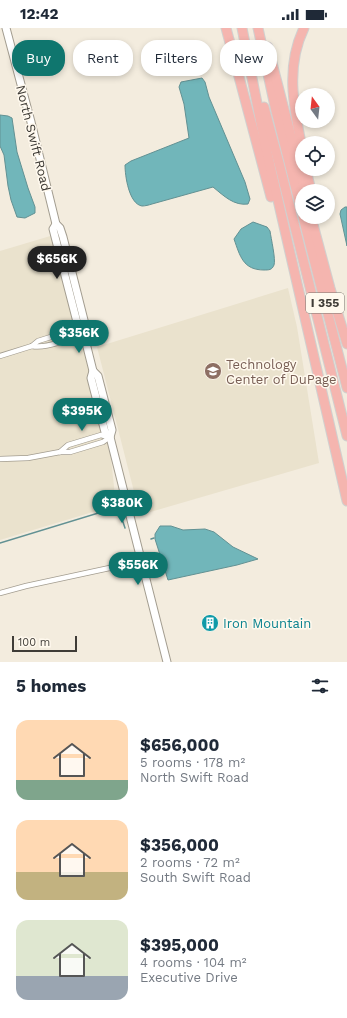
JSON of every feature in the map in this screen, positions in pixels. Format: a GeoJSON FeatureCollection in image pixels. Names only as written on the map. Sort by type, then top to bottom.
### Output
{"type":"FeatureCollection","features":[{"type":"Feature","properties":{"kind":"highway"},"geometry":{"type":"LineString","coordinates":[[226,28],[272,201],[295,277]]}},
{"type":"Feature","properties":{"kind":"highway"},"geometry":{"type":"LineString","coordinates":[[243,28],[266,148],[347,500]]}},
{"type":"Feature","properties":{"kind":"highway","name":"I 355"},"geometry":{"type":"LineString","coordinates":[[243,28],[280,167],[347,436]]}},
{"type":"Feature","properties":{"kind":"highway"},"geometry":{"type":"LineString","coordinates":[[258,28],[276,111],[295,186]]}},
{"type":"Feature","properties":{"kind":"highway"},"geometry":{"type":"LineString","coordinates":[[263,28],[303,184]]}},
{"type":"Feature","properties":{"kind":"highway"},"geometry":{"type":"LineString","coordinates":[[300,136],[292,83],[296,48],[304,28]]}},
{"type":"Feature","properties":{"kind":"highway","name":"I 355"},"geometry":{"type":"LineString","coordinates":[[305,224],[347,388]]}},
{"type":"Feature","properties":{"kind":"highway"},"geometry":{"type":"LineString","coordinates":[[313,224],[347,344]]}},
{"type":"Feature","properties":{"kind":"highway"},"geometry":{"type":"LineString","coordinates":[[317,224],[330,288]]}},
{"type":"Feature","properties":{"kind":"street","name":"North Swift Road"},"geometry":{"type":"LineString","coordinates":[[6,28],[56,224],[60,228],[63,237],[85,324],[83,331],[93,371],[91,378],[105,432],[110,437],[167,662]]}},
{"type":"Feature","properties":{"kind":"street"},"geometry":{"type":"LineString","coordinates":[[0,356],[32,346],[38,341],[73,330],[83,331]]}},
{"type":"Feature","properties":{"kind":"street"},"geometry":{"type":"LineString","coordinates":[[0,459],[34,457],[60,452],[70,452],[102,442],[110,437]]}},
{"type":"Feature","properties":{"kind":"street"},"geometry":{"type":"LineString","coordinates":[[0,593],[142,560]]}},
{"type":"Feature","properties":{"kind":"shaded area"},"geometry":{"type":"Polygon","coordinates":[[[57,234],[109,440],[116,505],[0,540],[0,251],[57,234]]]}},
{"type":"Feature","properties":{"kind":"shaded area"},"geometry":{"type":"Polygon","coordinates":[[[288,288],[297,327],[319,463],[140,515],[97,347],[288,288]]]}},
{"type":"Feature","properties":{"kind":"water"},"geometry":{"type":"Polygon","coordinates":[[[202,78],[205,82],[209,97],[245,182],[250,199],[248,204],[234,202],[213,187],[142,206],[134,200],[131,195],[125,165],[131,161],[189,138],[184,104],[179,87],[181,82],[202,78]]]}},
{"type":"Feature","properties":{"kind":"water"},"geometry":{"type":"Polygon","coordinates":[[[0,115],[12,118],[17,152],[35,207],[35,213],[25,218],[17,217],[11,200],[4,155],[0,146],[0,115]]]}},
{"type":"Feature","properties":{"kind":"water"},"geometry":{"type":"Polygon","coordinates":[[[347,207],[347,246],[340,214],[341,210],[347,207]]]}},
{"type":"Feature","properties":{"kind":"water"},"geometry":{"type":"Polygon","coordinates":[[[253,222],[267,227],[270,231],[274,254],[274,265],[270,269],[264,270],[251,268],[243,261],[236,245],[234,239],[241,229],[253,222]]]}},
{"type":"Feature","properties":{"kind":"water"},"geometry":{"type":"Polygon","coordinates":[[[160,526],[171,526],[183,530],[205,529],[214,532],[233,547],[258,559],[168,580],[155,539],[155,534],[160,526]]]}},
{"type":"Feature","properties":{"kind":"waterway"},"geometry":{"type":"LineString","coordinates":[[0,543],[118,507],[125,528]]}},
{"type":"Feature","properties":{"kind":"place","name":"Technology Center of DuPage"},"geometry":{"type":"Point","coordinates":[213,371]}},
{"type":"Feature","properties":{"kind":"place","name":"Iron Mountain"},"geometry":{"type":"Point","coordinates":[210,623]}}]}
